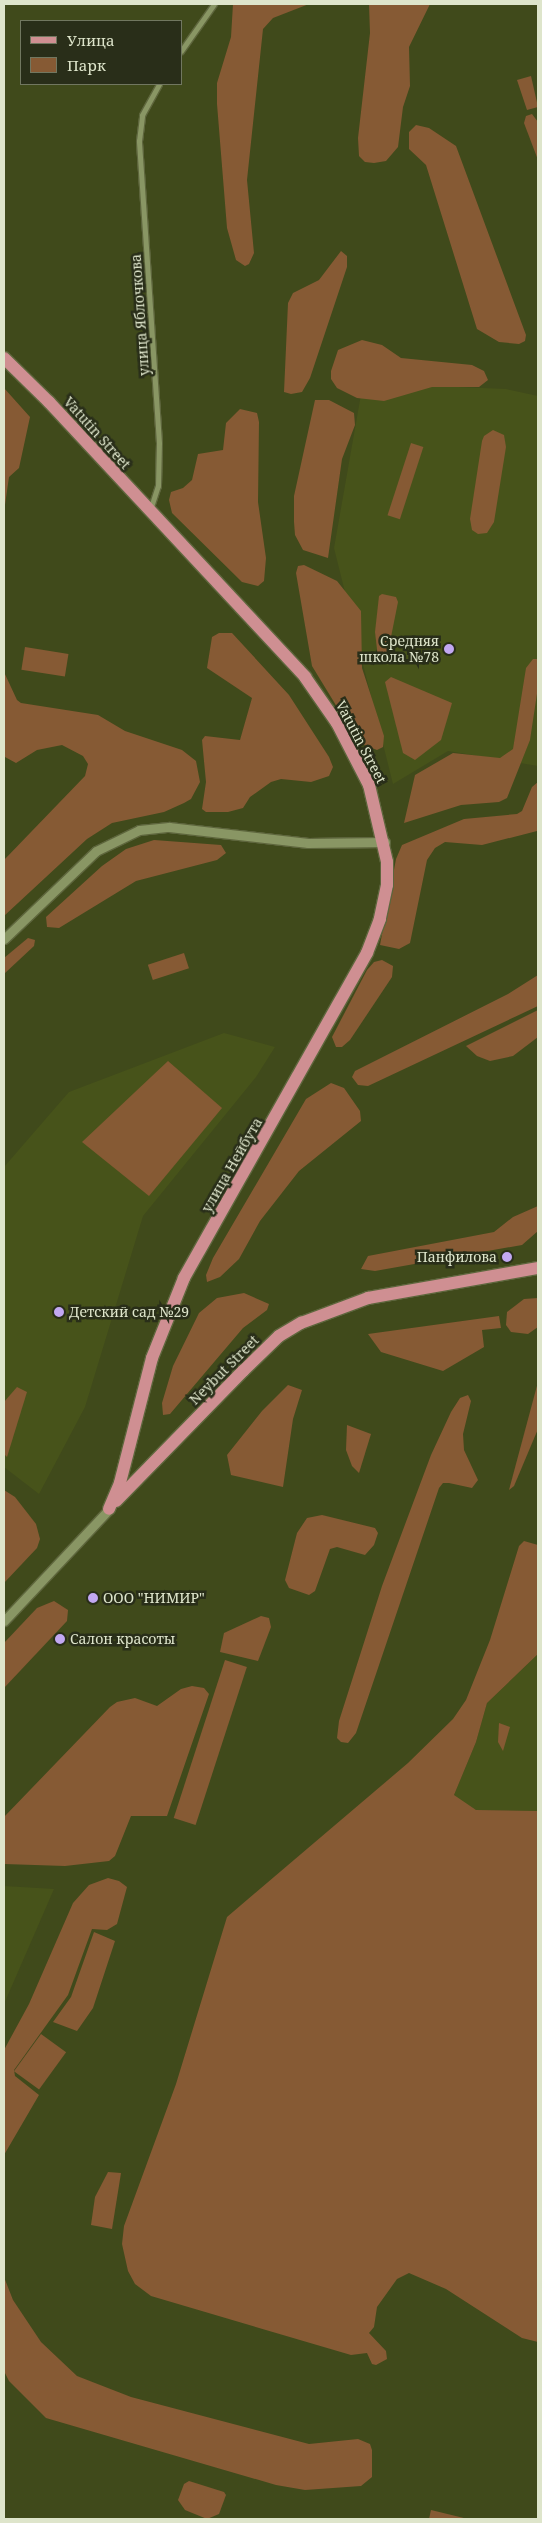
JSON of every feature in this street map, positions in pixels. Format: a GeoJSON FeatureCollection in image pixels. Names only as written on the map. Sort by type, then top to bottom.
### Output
{"type":"FeatureCollection","features":[{"type":"Feature","properties":{"kind":"main road","name":"Vatutin Street"},"geometry":{"type":"LineString","coordinates":[[4,358],[49,402],[149,513],[305,677],[337,723],[369,785],[385,842]]}},
{"type":"Feature","properties":{"kind":"main road","name":"улица Нейбута"},"geometry":{"type":"LineString","coordinates":[[109,1509],[120,1483],[152,1358],[184,1278],[367,953],[380,919],[387,885],[385,842]]}},
{"type":"Feature","properties":{"kind":"main road","name":"Neybut Street"},"geometry":{"type":"LineString","coordinates":[[109,1509],[279,1336],[301,1323],[368,1298],[538,1268]]}},
{"type":"Feature","properties":{"kind":"street"},"geometry":{"type":"LineString","coordinates":[[182,51],[214,4]]}},
{"type":"Feature","properties":{"kind":"street","name":"улица Яблочкова"},"geometry":{"type":"LineString","coordinates":[[149,513],[158,486],[159,443],[139,141],[142,115],[159,85]]}},
{"type":"Feature","properties":{"kind":"street"},"geometry":{"type":"LineString","coordinates":[[4,939],[96,851],[139,830],[169,827],[308,843],[385,842]]}},
{"type":"Feature","properties":{"kind":"street","name":"Neybut Street"},"geometry":{"type":"LineString","coordinates":[[4,1621],[109,1509]]}},
{"type":"Feature","properties":{"kind":"shaded area","name":"Средняя школа №78"},"geometry":{"type":"Polygon","coordinates":[[[363,383],[506,389],[538,396],[538,766],[448,751],[393,784],[334,548],[363,383]]]}},
{"type":"Feature","properties":{"kind":"shaded area","name":"Детский сад №29"},"geometry":{"type":"Polygon","coordinates":[[[224,1033],[275,1047],[256,1077],[143,1216],[85,1407],[39,1494],[4,1467],[4,1167],[69,1092],[224,1033]]]}},
{"type":"Feature","properties":{"kind":"shaded area"},"geometry":{"type":"Polygon","coordinates":[[[538,1654],[538,1811],[476,1810],[465,1806],[454,1795],[476,1742],[487,1703],[538,1654]]]}},
{"type":"Feature","properties":{"kind":"shaded area"},"geometry":{"type":"Polygon","coordinates":[[[4,1886],[54,1889],[4,2004],[4,1886]]]}},
{"type":"Feature","properties":{"kind":"green space"},"geometry":{"type":"Polygon","coordinates":[[[233,4],[309,4],[273,18],[263,29],[247,180],[254,253],[249,264],[245,266],[236,260],[227,228],[217,104],[217,83],[231,37],[233,4]]]}},
{"type":"Feature","properties":{"kind":"green space"},"geometry":{"type":"Polygon","coordinates":[[[369,4],[430,4],[409,47],[410,86],[403,107],[398,147],[386,161],[374,163],[365,162],[359,156],[358,138],[370,33],[369,4]]]}},
{"type":"Feature","properties":{"kind":"green space"},"geometry":{"type":"Polygon","coordinates":[[[531,76],[538,107],[527,110],[517,80],[531,76]]]}},
{"type":"Feature","properties":{"kind":"green space"},"geometry":{"type":"Polygon","coordinates":[[[532,114],[538,122],[538,160],[524,123],[526,116],[532,114]]]}},
{"type":"Feature","properties":{"kind":"green space"},"geometry":{"type":"Polygon","coordinates":[[[416,125],[429,128],[456,146],[526,335],[525,341],[519,344],[499,342],[477,329],[426,165],[409,149],[409,132],[416,125]]]}},
{"type":"Feature","properties":{"kind":"green space"},"geometry":{"type":"Polygon","coordinates":[[[341,251],[347,256],[347,267],[310,378],[302,392],[291,394],[284,392],[288,303],[293,293],[319,280],[341,251]]]}},
{"type":"Feature","properties":{"kind":"green space"},"geometry":{"type":"Polygon","coordinates":[[[362,340],[382,345],[401,358],[472,365],[484,371],[488,380],[479,387],[432,387],[384,401],[357,398],[337,388],[331,379],[331,371],[338,350],[362,340]]]}},
{"type":"Feature","properties":{"kind":"green space"},"geometry":{"type":"Polygon","coordinates":[[[4,388],[30,417],[19,468],[9,477],[4,512],[4,388]]]}},
{"type":"Feature","properties":{"kind":"green space"},"geometry":{"type":"Polygon","coordinates":[[[315,400],[329,400],[354,413],[355,425],[342,459],[328,558],[303,550],[295,535],[294,496],[315,400]]]}},
{"type":"Feature","properties":{"kind":"green space"},"geometry":{"type":"Polygon","coordinates":[[[240,409],[257,413],[259,422],[258,502],[266,558],[264,581],[258,586],[242,582],[172,513],[169,500],[171,492],[183,488],[192,480],[198,454],[223,450],[226,423],[240,409]]]}},
{"type":"Feature","properties":{"kind":"green space"},"geometry":{"type":"Polygon","coordinates":[[[493,430],[504,435],[506,447],[494,522],[487,533],[478,534],[472,530],[470,519],[482,441],[484,436],[493,430]]]}},
{"type":"Feature","properties":{"kind":"green space"},"geometry":{"type":"Polygon","coordinates":[[[411,443],[423,447],[400,519],[388,515],[411,443]]]}},
{"type":"Feature","properties":{"kind":"green space"},"geometry":{"type":"Polygon","coordinates":[[[304,565],[337,581],[361,611],[362,668],[384,736],[383,747],[377,750],[359,743],[312,666],[296,573],[298,566],[304,565]]]}},
{"type":"Feature","properties":{"kind":"green space"},"geometry":{"type":"Polygon","coordinates":[[[382,594],[396,597],[398,602],[386,662],[378,658],[375,632],[379,596],[382,594]]]}},
{"type":"Feature","properties":{"kind":"green space"},"geometry":{"type":"Polygon","coordinates":[[[219,633],[232,633],[289,695],[329,757],[333,767],[329,776],[311,782],[281,779],[271,782],[250,797],[243,808],[228,812],[206,812],[202,809],[206,782],[202,740],[205,736],[240,740],[252,698],[207,668],[212,637],[219,633]]]}},
{"type":"Feature","properties":{"kind":"green space"},"geometry":{"type":"Polygon","coordinates":[[[25,647],[68,654],[65,677],[21,670],[25,647]]]}},
{"type":"Feature","properties":{"kind":"green space"},"geometry":{"type":"Polygon","coordinates":[[[533,659],[538,659],[538,687],[530,740],[507,798],[499,802],[461,805],[404,823],[415,775],[453,753],[500,758],[513,749],[526,668],[533,659]]]}},
{"type":"Feature","properties":{"kind":"green space"},"geometry":{"type":"Polygon","coordinates":[[[4,672],[17,700],[21,703],[98,715],[125,731],[182,750],[196,761],[200,782],[191,799],[184,803],[164,812],[112,823],[87,839],[4,916],[4,860],[85,776],[88,764],[83,756],[62,745],[37,750],[16,763],[5,757],[4,672]]]}},
{"type":"Feature","properties":{"kind":"green space"},"geometry":{"type":"Polygon","coordinates":[[[391,677],[452,703],[441,740],[415,760],[403,753],[385,682],[391,677]]]}},
{"type":"Feature","properties":{"kind":"green space"},"geometry":{"type":"Polygon","coordinates":[[[538,782],[537,831],[482,845],[445,842],[435,848],[427,860],[410,943],[399,949],[380,945],[396,859],[402,845],[464,819],[517,814],[522,811],[532,787],[538,782]]]}},
{"type":"Feature","properties":{"kind":"green space"},"geometry":{"type":"Polygon","coordinates":[[[154,840],[221,845],[226,853],[217,860],[136,881],[59,928],[47,927],[46,917],[102,866],[126,849],[154,840]]]}},
{"type":"Feature","properties":{"kind":"green space"},"geometry":{"type":"Polygon","coordinates":[[[28,938],[35,940],[34,946],[4,974],[4,958],[28,938]]]}},
{"type":"Feature","properties":{"kind":"green space"},"geometry":{"type":"Polygon","coordinates":[[[184,953],[189,968],[153,980],[148,965],[184,953]]]}},
{"type":"Feature","properties":{"kind":"green space"},"geometry":{"type":"Polygon","coordinates":[[[382,960],[393,966],[392,977],[350,1040],[342,1047],[336,1047],[332,1037],[367,970],[374,962],[382,960]]]}},
{"type":"Feature","properties":{"kind":"green space"},"geometry":{"type":"Polygon","coordinates":[[[538,975],[538,1006],[368,1086],[358,1085],[352,1077],[355,1071],[508,994],[538,975]]]}},
{"type":"Feature","properties":{"kind":"green space"},"geometry":{"type":"Polygon","coordinates":[[[538,1010],[538,1037],[513,1056],[490,1061],[477,1056],[466,1046],[538,1010]]]}},
{"type":"Feature","properties":{"kind":"green space"},"geometry":{"type":"Polygon","coordinates":[[[168,1061],[222,1108],[149,1196],[82,1142],[168,1061]]]}},
{"type":"Feature","properties":{"kind":"green space"},"geometry":{"type":"Polygon","coordinates":[[[331,1083],[344,1088],[360,1111],[361,1121],[299,1171],[260,1221],[239,1259],[220,1277],[207,1282],[206,1275],[213,1258],[306,1099],[331,1083]]]}},
{"type":"Feature","properties":{"kind":"green space"},"geometry":{"type":"Polygon","coordinates":[[[538,1206],[538,1231],[522,1245],[375,1271],[361,1269],[368,1256],[494,1232],[513,1217],[538,1206]]]}},
{"type":"Feature","properties":{"kind":"green space"},"geometry":{"type":"Polygon","coordinates":[[[244,1293],[269,1304],[267,1310],[243,1328],[170,1414],[163,1415],[162,1403],[173,1366],[199,1313],[217,1298],[244,1293]]]}},
{"type":"Feature","properties":{"kind":"green space"},"geometry":{"type":"Polygon","coordinates":[[[538,1298],[538,1327],[528,1334],[511,1332],[506,1325],[507,1312],[524,1299],[538,1298]]]}},
{"type":"Feature","properties":{"kind":"green space"},"geometry":{"type":"Polygon","coordinates":[[[499,1316],[501,1328],[482,1330],[484,1347],[443,1371],[381,1352],[368,1334],[499,1316]]]}},
{"type":"Feature","properties":{"kind":"green space"},"geometry":{"type":"Polygon","coordinates":[[[538,1382],[538,1429],[514,1486],[509,1490],[538,1382]]]}},
{"type":"Feature","properties":{"kind":"green space"},"geometry":{"type":"Polygon","coordinates":[[[288,1385],[302,1390],[293,1419],[283,1487],[231,1475],[227,1455],[262,1411],[288,1385]]]}},
{"type":"Feature","properties":{"kind":"green space"},"geometry":{"type":"Polygon","coordinates":[[[17,1387],[27,1392],[7,1457],[4,1454],[4,1402],[17,1387]]]}},
{"type":"Feature","properties":{"kind":"green space"},"geometry":{"type":"Polygon","coordinates":[[[468,1395],[471,1401],[463,1434],[464,1450],[478,1480],[472,1488],[443,1483],[439,1488],[356,1733],[348,1743],[341,1742],[337,1738],[339,1721],[382,1586],[431,1455],[451,1412],[460,1398],[468,1395]]]}},
{"type":"Feature","properties":{"kind":"green space"},"geometry":{"type":"Polygon","coordinates":[[[347,1425],[371,1434],[359,1473],[352,1466],[346,1450],[347,1425]]]}},
{"type":"Feature","properties":{"kind":"green space"},"geometry":{"type":"Polygon","coordinates":[[[4,1490],[15,1497],[36,1524],[40,1539],[37,1548],[4,1583],[4,1490]]]}},
{"type":"Feature","properties":{"kind":"green space"},"geometry":{"type":"Polygon","coordinates":[[[322,1515],[375,1528],[378,1533],[374,1545],[365,1555],[337,1547],[330,1549],[315,1591],[309,1595],[289,1588],[285,1580],[297,1533],[307,1518],[322,1515]]]}},
{"type":"Feature","properties":{"kind":"green space"},"geometry":{"type":"Polygon","coordinates":[[[524,1541],[538,1545],[538,1654],[487,1703],[476,1742],[454,1795],[476,1810],[538,1811],[538,2342],[522,2338],[446,2289],[409,2273],[397,2279],[377,2307],[374,2327],[369,2333],[386,2351],[387,2359],[376,2365],[372,2364],[367,2353],[351,2355],[151,2296],[135,2284],[128,2271],[122,2244],[124,2226],[176,2084],[227,1917],[408,1763],[453,1719],[466,1700],[490,1640],[519,1546],[524,1541]]]}},
{"type":"Feature","properties":{"kind":"green space"},"geometry":{"type":"Polygon","coordinates":[[[54,1601],[68,1610],[67,1621],[4,1688],[4,1643],[37,1608],[54,1601]]]}},
{"type":"Feature","properties":{"kind":"green space"},"geometry":{"type":"Polygon","coordinates":[[[261,1616],[269,1618],[271,1627],[258,1661],[220,1652],[224,1633],[261,1616]]]}},
{"type":"Feature","properties":{"kind":"green space"},"geometry":{"type":"Polygon","coordinates":[[[225,1660],[247,1667],[196,1825],[174,1818],[225,1660]]]}},
{"type":"Feature","properties":{"kind":"green space"},"geometry":{"type":"Polygon","coordinates":[[[192,1686],[204,1688],[209,1694],[167,1816],[131,1816],[115,1856],[109,1861],[65,1866],[4,1864],[4,1817],[110,1707],[117,1702],[135,1698],[157,1706],[181,1689],[192,1686]]]}},
{"type":"Feature","properties":{"kind":"green space"},"geometry":{"type":"Polygon","coordinates":[[[499,1723],[510,1727],[503,1751],[498,1742],[499,1723]]]}},
{"type":"Feature","properties":{"kind":"green space"},"geometry":{"type":"Polygon","coordinates":[[[108,1878],[119,1881],[127,1887],[117,1924],[107,1930],[92,1929],[68,1995],[14,2070],[15,2076],[39,2095],[4,2155],[4,2050],[29,2004],[73,1903],[89,1885],[108,1878]]]}},
{"type":"Feature","properties":{"kind":"green space"},"geometry":{"type":"Polygon","coordinates":[[[94,1932],[115,1941],[93,2008],[77,2031],[53,2022],[71,1997],[94,1932]]]}},
{"type":"Feature","properties":{"kind":"green space"},"geometry":{"type":"Polygon","coordinates":[[[41,2034],[66,2052],[39,2089],[14,2071],[41,2034]]]}},
{"type":"Feature","properties":{"kind":"green space"},"geometry":{"type":"Polygon","coordinates":[[[108,2172],[121,2173],[112,2229],[91,2225],[95,2197],[108,2172]]]}},
{"type":"Feature","properties":{"kind":"green space"},"geometry":{"type":"Polygon","coordinates":[[[4,2277],[13,2300],[41,2342],[77,2376],[131,2397],[309,2444],[358,2439],[370,2444],[372,2450],[372,2477],[361,2486],[305,2490],[276,2485],[46,2418],[9,2381],[4,2371],[4,2277]]]}},
{"type":"Feature","properties":{"kind":"green space"},"geometry":{"type":"Polygon","coordinates":[[[189,2481],[224,2492],[226,2495],[219,2514],[207,2519],[185,2510],[178,2500],[184,2484],[189,2481]]]}},
{"type":"Feature","properties":{"kind":"green space"},"geometry":{"type":"Polygon","coordinates":[[[431,2510],[468,2519],[429,2519],[431,2510]]]}},
{"type":"Feature","properties":{"kind":"place","name":"Средняя школа №78"},"geometry":{"type":"Point","coordinates":[449,649]}},
{"type":"Feature","properties":{"kind":"place","name":"Панфилова"},"geometry":{"type":"Point","coordinates":[507,1257]}},
{"type":"Feature","properties":{"kind":"place","name":"Детский сад №29"},"geometry":{"type":"Point","coordinates":[59,1312]}},
{"type":"Feature","properties":{"kind":"place","name":"ООО \"НИМИР\""},"geometry":{"type":"Point","coordinates":[93,1598]}},
{"type":"Feature","properties":{"kind":"place","name":"Салон красоты"},"geometry":{"type":"Point","coordinates":[60,1639]}}]}
